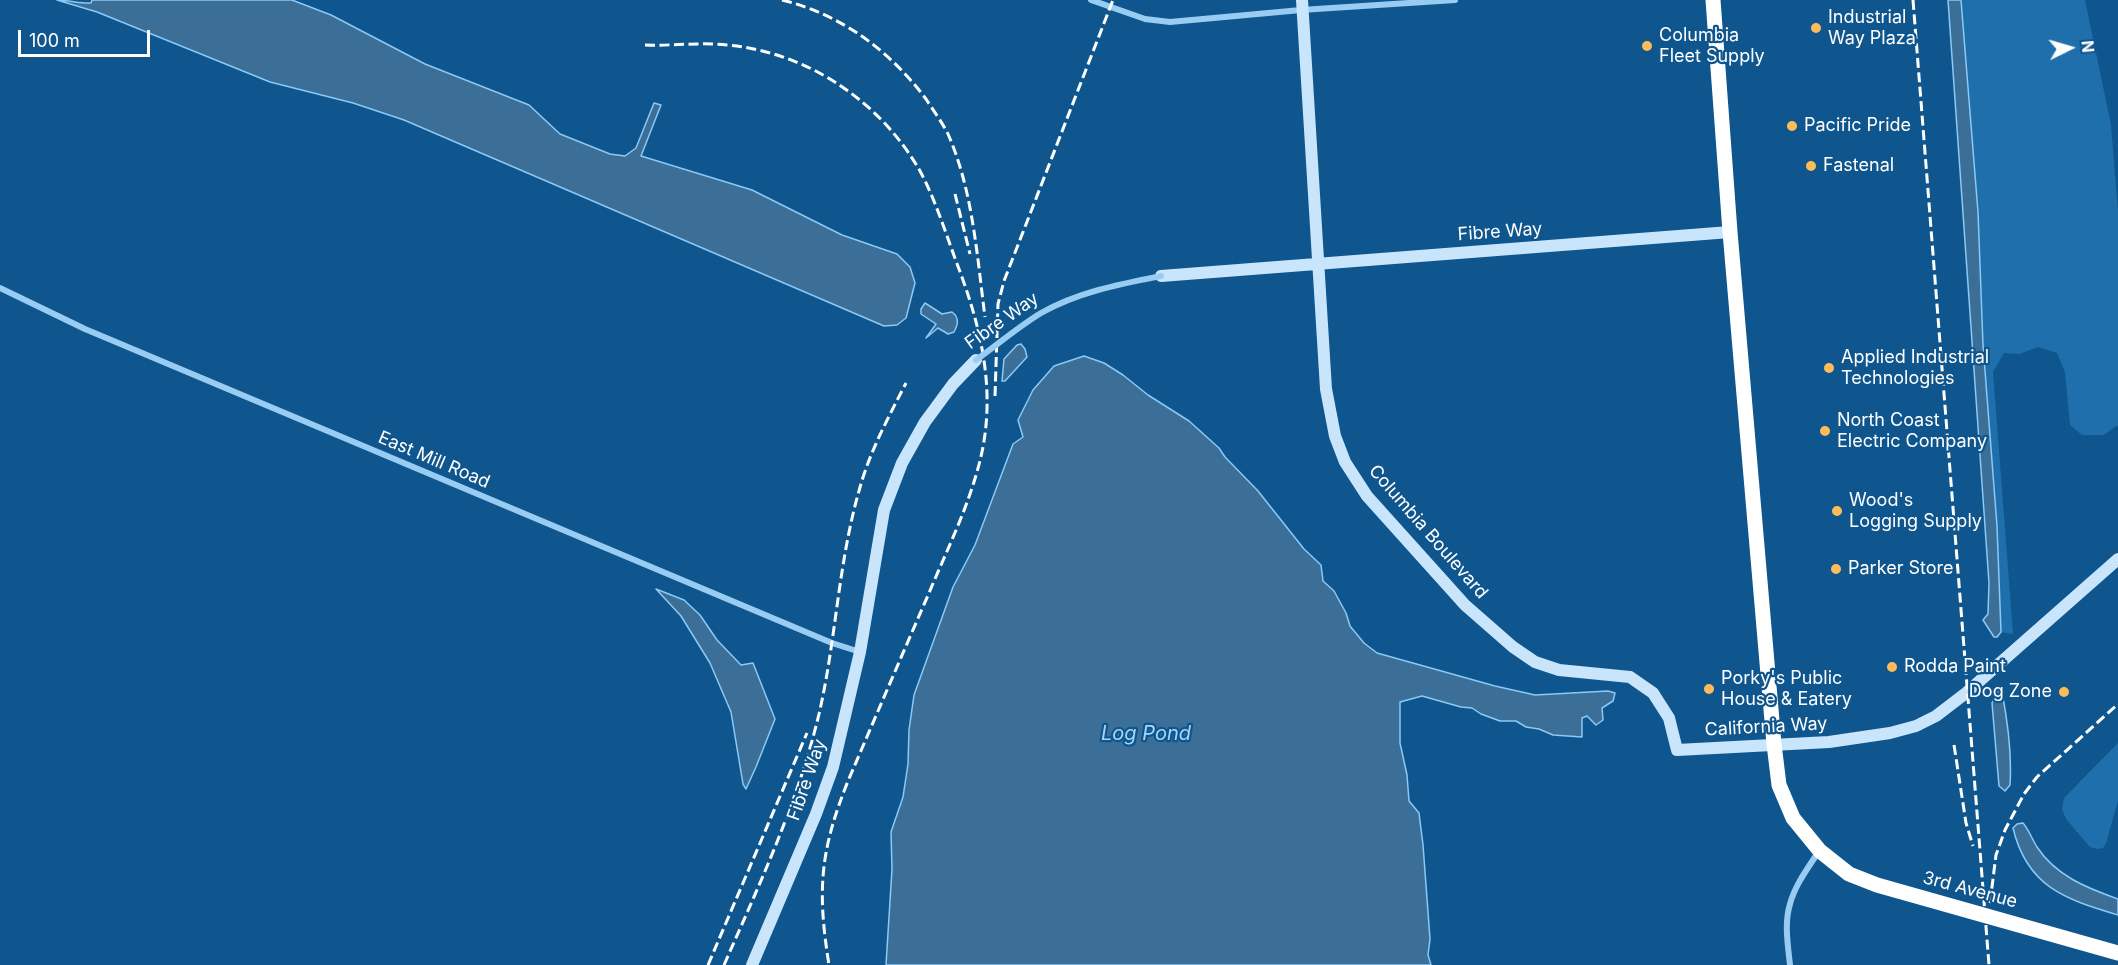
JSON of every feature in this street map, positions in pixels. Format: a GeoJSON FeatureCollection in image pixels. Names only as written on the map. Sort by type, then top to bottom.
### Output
{"type":"FeatureCollection","features":[{"type":"Feature","properties":{"kind":"highway","name":"3rd Avenue"},"geometry":{"type":"LineString","coordinates":[[1713,0],[1730,232],[1774,744],[1779,785],[1788,807],[1793,818],[1820,851],[1849,874],[1877,885],[2118,953]]}},
{"type":"Feature","properties":{"kind":"street"},"geometry":{"type":"LineString","coordinates":[[1091,0],[1145,19],[1170,22],[1301,5],[1455,0]]}},
{"type":"Feature","properties":{"kind":"street","name":"Columbia Boulevard"},"geometry":{"type":"LineString","coordinates":[[1301,5],[1326,389],[1335,436],[1345,462],[1367,496],[1465,605],[1513,647],[1535,662],[1559,670],[1630,677],[1653,693],[1669,718],[1677,750]]}},
{"type":"Feature","properties":{"kind":"street","name":"Fibre Way"},"geometry":{"type":"LineString","coordinates":[[752,965],[816,814],[833,767],[860,652],[884,510],[902,463],[925,422],[953,384],[976,360],[1040,314],[1068,300],[1110,286],[1161,276],[1730,232]]}},
{"type":"Feature","properties":{"kind":"street","name":"East Mill Road"},"geometry":{"type":"LineString","coordinates":[[0,288],[85,329],[832,643],[860,652]]}},
{"type":"Feature","properties":{"kind":"street","name":"California Way"},"geometry":{"type":"LineString","coordinates":[[1677,750],[1829,742],[1890,733],[1916,726],[1936,716],[1966,693],[2118,559]]}},
{"type":"Feature","properties":{"kind":"street"},"geometry":{"type":"LineString","coordinates":[[1790,965],[1787,936],[1789,905],[1801,879],[1820,851]]}},
{"type":"Feature","properties":{"kind":"shaded area"},"geometry":{"type":"Polygon","coordinates":[[[1961,0],[2085,0],[2111,125],[2118,211],[2118,426],[2104,435],[2082,435],[2070,425],[2065,372],[2057,353],[2038,347],[2019,354],[2004,353],[1993,372],[2013,634],[2001,632],[1997,526],[1983,345],[1978,212],[1961,0]]]}},
{"type":"Feature","properties":{"kind":"shaded area"},"geometry":{"type":"Polygon","coordinates":[[[2118,743],[2118,801],[2106,843],[2103,848],[2097,849],[2090,847],[2066,819],[2062,809],[2064,798],[2118,743]]]}},
{"type":"Feature","properties":{"kind":"water"},"geometry":{"type":"Polygon","coordinates":[[[57,0],[91,3],[92,0],[292,0],[331,15],[425,64],[529,105],[560,134],[610,154],[625,156],[636,148],[654,103],[661,105],[641,156],[752,190],[842,235],[897,254],[910,267],[915,283],[906,318],[897,325],[884,326],[404,120],[353,103],[270,82],[97,12],[57,0]]]}},
{"type":"Feature","properties":{"kind":"water"},"geometry":{"type":"Polygon","coordinates":[[[1948,0],[1961,0],[1978,212],[1983,345],[1997,526],[2001,632],[1997,637],[1994,637],[1983,620],[1988,614],[1989,583],[1948,0]]]}},
{"type":"Feature","properties":{"kind":"water"},"geometry":{"type":"Polygon","coordinates":[[[925,303],[942,314],[952,312],[956,316],[954,332],[948,334],[938,328],[926,338],[936,324],[921,314],[925,303]]]}},
{"type":"Feature","properties":{"kind":"water"},"geometry":{"type":"Polygon","coordinates":[[[1021,344],[1027,357],[1005,381],[1002,381],[1004,359],[1017,345],[1021,344]]]}},
{"type":"Feature","properties":{"kind":"water","name":"Log Pond"},"geometry":{"type":"Polygon","coordinates":[[[1084,356],[1104,363],[1123,375],[1148,395],[1189,421],[1219,448],[1258,491],[1304,549],[1321,565],[1323,581],[1334,591],[1350,626],[1364,643],[1377,653],[1535,695],[1608,691],[1615,693],[1613,701],[1602,708],[1603,720],[1596,725],[1587,716],[1582,718],[1582,737],[1553,735],[1526,727],[1516,721],[1500,721],[1472,708],[1422,696],[1400,702],[1400,743],[1407,775],[1409,801],[1419,813],[1423,845],[1430,939],[1428,955],[1431,965],[886,965],[892,869],[891,832],[903,797],[914,695],[953,587],[975,545],[1013,444],[1023,437],[1018,420],[1033,390],[1054,366],[1084,356]]]}},
{"type":"Feature","properties":{"kind":"water"},"geometry":{"type":"Polygon","coordinates":[[[656,589],[684,600],[700,615],[717,640],[741,665],[753,663],[775,719],[746,789],[743,784],[731,712],[710,663],[681,616],[656,589]]]}},
{"type":"Feature","properties":{"kind":"water"},"geometry":{"type":"Polygon","coordinates":[[[1999,690],[2002,692],[2010,750],[2010,785],[2005,791],[1999,786],[1992,703],[1999,690]]]}},
{"type":"Feature","properties":{"kind":"water"},"geometry":{"type":"Polygon","coordinates":[[[2023,823],[2037,847],[2053,866],[2073,880],[2118,899],[2118,915],[2065,896],[2038,877],[2019,848],[2013,828],[2023,823]]]}},
{"type":"Feature","properties":{"kind":"railway"},"geometry":{"type":"LineString","coordinates":[[782,0],[825,15],[863,37],[896,65],[926,99],[948,134],[963,178],[969,201],[985,317]]}},
{"type":"Feature","properties":{"kind":"railway"},"geometry":{"type":"LineString","coordinates":[[995,396],[998,304],[1004,281],[1113,0]]}},
{"type":"Feature","properties":{"kind":"railway"},"geometry":{"type":"LineString","coordinates":[[1913,0],[1989,965]]}},
{"type":"Feature","properties":{"kind":"railway"},"geometry":{"type":"LineString","coordinates":[[645,45],[717,44],[757,50],[813,69],[862,102],[904,146],[920,171],[940,215],[972,306],[983,352],[986,375],[986,423],[983,447],[973,485],[848,781],[832,829],[822,892],[829,965]]}},
{"type":"Feature","properties":{"kind":"railway"},"geometry":{"type":"LineString","coordinates":[[955,194],[970,254]]}},
{"type":"Feature","properties":{"kind":"railway"},"geometry":{"type":"LineString","coordinates":[[724,965],[777,842],[800,779],[825,686],[846,546],[859,491],[874,449],[906,383]]}},
{"type":"Feature","properties":{"kind":"railway"},"geometry":{"type":"LineString","coordinates":[[1990,903],[1996,855],[2005,830],[2024,794],[2037,777],[2118,704]]}},
{"type":"Feature","properties":{"kind":"railway"},"geometry":{"type":"LineString","coordinates":[[708,965],[807,733]]}},
{"type":"Feature","properties":{"kind":"railway"},"geometry":{"type":"LineString","coordinates":[[1954,745],[1966,823],[1973,846]]}},
{"type":"Feature","properties":{"kind":"place","name":"Industrial Way Plaza"},"geometry":{"type":"Point","coordinates":[1816,28]}},
{"type":"Feature","properties":{"kind":"place","name":"Columbia Fleet Supply"},"geometry":{"type":"Point","coordinates":[1647,46]}},
{"type":"Feature","properties":{"kind":"place","name":"Pacific Pride"},"geometry":{"type":"Point","coordinates":[1792,126]}},
{"type":"Feature","properties":{"kind":"place","name":"Fastenal"},"geometry":{"type":"Point","coordinates":[1811,166]}},
{"type":"Feature","properties":{"kind":"place","name":"Applied Industrial Technologies"},"geometry":{"type":"Point","coordinates":[1829,368]}},
{"type":"Feature","properties":{"kind":"place","name":"North Coast Electric Company"},"geometry":{"type":"Point","coordinates":[1825,431]}},
{"type":"Feature","properties":{"kind":"place","name":"Wood's Logging Supply"},"geometry":{"type":"Point","coordinates":[1837,511]}},
{"type":"Feature","properties":{"kind":"place","name":"Parker Store"},"geometry":{"type":"Point","coordinates":[1836,569]}},
{"type":"Feature","properties":{"kind":"place","name":"Rodda Paint"},"geometry":{"type":"Point","coordinates":[1892,667]}},
{"type":"Feature","properties":{"kind":"place","name":"Porky's Public House & Eatery"},"geometry":{"type":"Point","coordinates":[1709,689]}},
{"type":"Feature","properties":{"kind":"place","name":"Dog Zone"},"geometry":{"type":"Point","coordinates":[2064,692]}}]}
